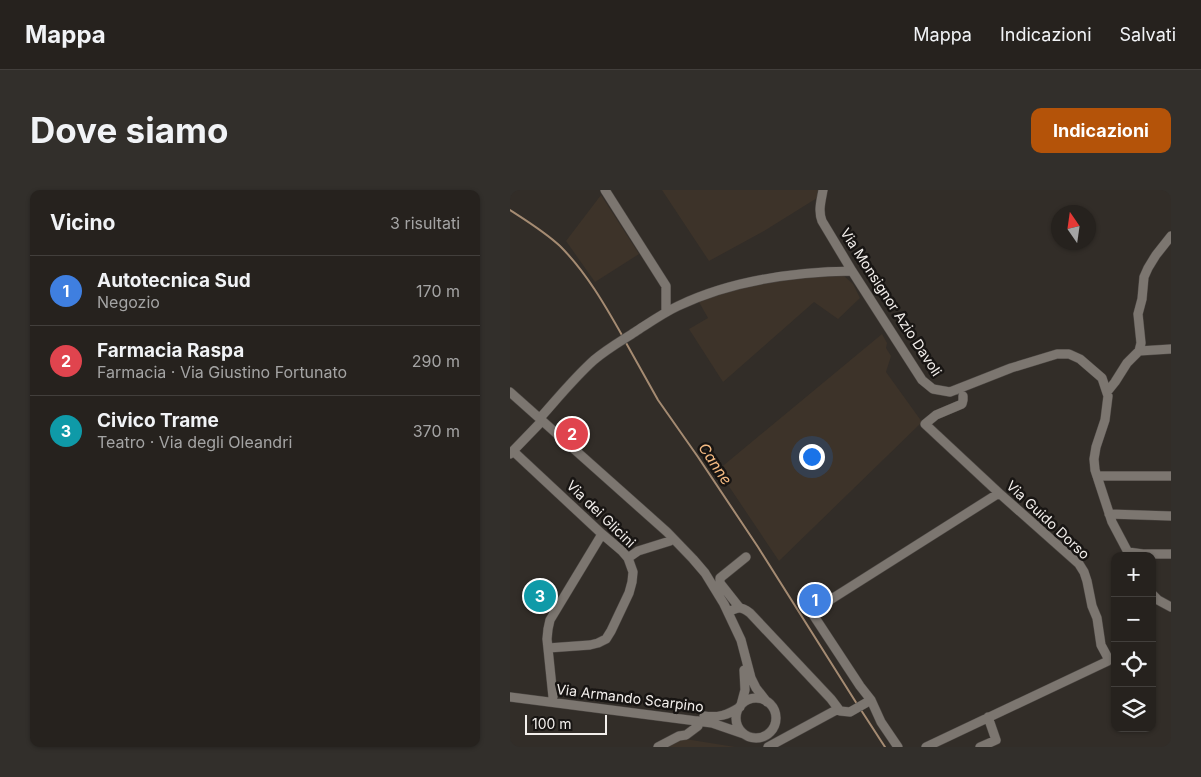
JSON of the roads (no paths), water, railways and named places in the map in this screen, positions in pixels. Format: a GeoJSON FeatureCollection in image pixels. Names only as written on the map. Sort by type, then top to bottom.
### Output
{"type":"FeatureCollection","features":[{"type":"Feature","properties":{"kind":"street"},"geometry":{"type":"LineString","coordinates":[[605,190],[666,286],[666,312]]}},
{"type":"Feature","properties":{"kind":"street","name":"Via Monsignor Azio Davoli"},"geometry":{"type":"LineString","coordinates":[[823,190],[820,204],[822,222],[922,380],[933,389],[950,392],[1038,359],[1056,354],[1069,354],[1080,359],[1102,378],[1107,392]]}},
{"type":"Feature","properties":{"kind":"street"},"geometry":{"type":"LineString","coordinates":[[1127,552],[1109,514],[1095,470],[1094,459],[1104,420],[1107,392],[1127,363],[1139,351],[1141,343],[1138,314],[1144,278],[1156,255],[1171,236]]}},
{"type":"Feature","properties":{"kind":"street"},"geometry":{"type":"LineString","coordinates":[[830,271],[844,259]]}},
{"type":"Feature","properties":{"kind":"street"},"geometry":{"type":"LineString","coordinates":[[512,452],[595,360],[677,306],[711,292],[748,281],[830,271],[852,271]]}},
{"type":"Feature","properties":{"kind":"street"},"geometry":{"type":"LineString","coordinates":[[1139,351],[1171,349]]}},
{"type":"Feature","properties":{"kind":"street"},"geometry":{"type":"LineString","coordinates":[[950,392],[963,396],[967,385]]}},
{"type":"Feature","properties":{"kind":"street"},"geometry":{"type":"LineString","coordinates":[[510,392],[670,542],[701,576],[716,598],[729,623],[743,664],[745,690],[737,712],[737,724],[740,730],[756,738],[762,737],[772,730],[775,724],[775,712],[767,702],[762,699],[751,699],[745,701],[740,706]]}},
{"type":"Feature","properties":{"kind":"street","name":"Via Guido Dorso"},"geometry":{"type":"LineString","coordinates":[[926,747],[1108,661],[1102,645],[1098,618],[1092,606],[1084,572],[1079,564],[998,493],[925,424],[936,415],[962,404],[963,396]]}},
{"type":"Feature","properties":{"kind":"street"},"geometry":{"type":"LineString","coordinates":[[510,398],[539,421],[681,546],[705,573],[728,612],[740,640],[751,678],[767,702]]}},
{"type":"Feature","properties":{"kind":"street","name":"Via dei Glicini"},"geometry":{"type":"LineString","coordinates":[[512,452],[622,551],[628,558],[633,572],[632,582],[625,602],[606,638],[590,645],[548,648]]}},
{"type":"Feature","properties":{"kind":"street"},"geometry":{"type":"LineString","coordinates":[[1097,476],[1171,476]]}},
{"type":"Feature","properties":{"kind":"street"},"geometry":{"type":"LineString","coordinates":[[898,747],[809,610],[998,493]]}},
{"type":"Feature","properties":{"kind":"street"},"geometry":{"type":"LineString","coordinates":[[1109,514],[1171,516]]}},
{"type":"Feature","properties":{"kind":"street"},"geometry":{"type":"LineString","coordinates":[[553,697],[547,639],[550,620],[602,534]]}},
{"type":"Feature","properties":{"kind":"street"},"geometry":{"type":"LineString","coordinates":[[628,558],[638,551],[670,542]]}},
{"type":"Feature","properties":{"kind":"street"},"geometry":{"type":"LineString","coordinates":[[1156,554],[1171,554]]}},
{"type":"Feature","properties":{"kind":"street"},"geometry":{"type":"LineString","coordinates":[[746,557],[720,578],[720,583],[739,607],[744,608],[750,613],[840,711],[850,712],[868,702]]}},
{"type":"Feature","properties":{"kind":"street"},"geometry":{"type":"LineString","coordinates":[[1155,597],[1171,607]]}},
{"type":"Feature","properties":{"kind":"street"},"geometry":{"type":"LineString","coordinates":[[728,612],[739,607]]}},
{"type":"Feature","properties":{"kind":"street","name":"Via Armando Scarpino"},"geometry":{"type":"LineString","coordinates":[[510,691],[712,718],[728,714],[740,706]]}},
{"type":"Feature","properties":{"kind":"street","name":"Via Armando Scarpino"},"geometry":{"type":"LineString","coordinates":[[510,697],[712,723],[747,735]]}},
{"type":"Feature","properties":{"kind":"street"},"geometry":{"type":"LineString","coordinates":[[767,734],[767,747],[838,709]]}},
{"type":"Feature","properties":{"kind":"street"},"geometry":{"type":"LineString","coordinates":[[980,747],[996,740],[988,717]]}},
{"type":"Feature","properties":{"kind":"street"},"geometry":{"type":"LineString","coordinates":[[658,747],[679,736],[686,735],[698,726],[698,721]]}},
{"type":"Feature","properties":{"kind":"street"},"geometry":{"type":"LineString","coordinates":[[747,735],[756,747]]}},
{"type":"Feature","properties":{"kind":"waterway","name":"Canne"},"geometry":{"type":"LineString","coordinates":[[510,210],[548,236],[569,256],[594,289],[623,337]]}},
{"type":"Feature","properties":{"kind":"waterway","name":"Canne"},"geometry":{"type":"LineString","coordinates":[[625,341],[658,400],[758,547],[857,704]]}},
{"type":"Feature","properties":{"kind":"waterway","name":"Canne"},"geometry":{"type":"LineString","coordinates":[[861,710],[885,747]]}},
{"type":"Feature","properties":{"kind":"place","name":"Farmacia Raspa"},"geometry":{"type":"Point","coordinates":[572,434]}},
{"type":"Feature","properties":{"kind":"place","name":"Civico Trame"},"geometry":{"type":"Point","coordinates":[540,596]}},
{"type":"Feature","properties":{"kind":"place","name":"Autotecnica Sud"},"geometry":{"type":"Point","coordinates":[815,600]}}]}
